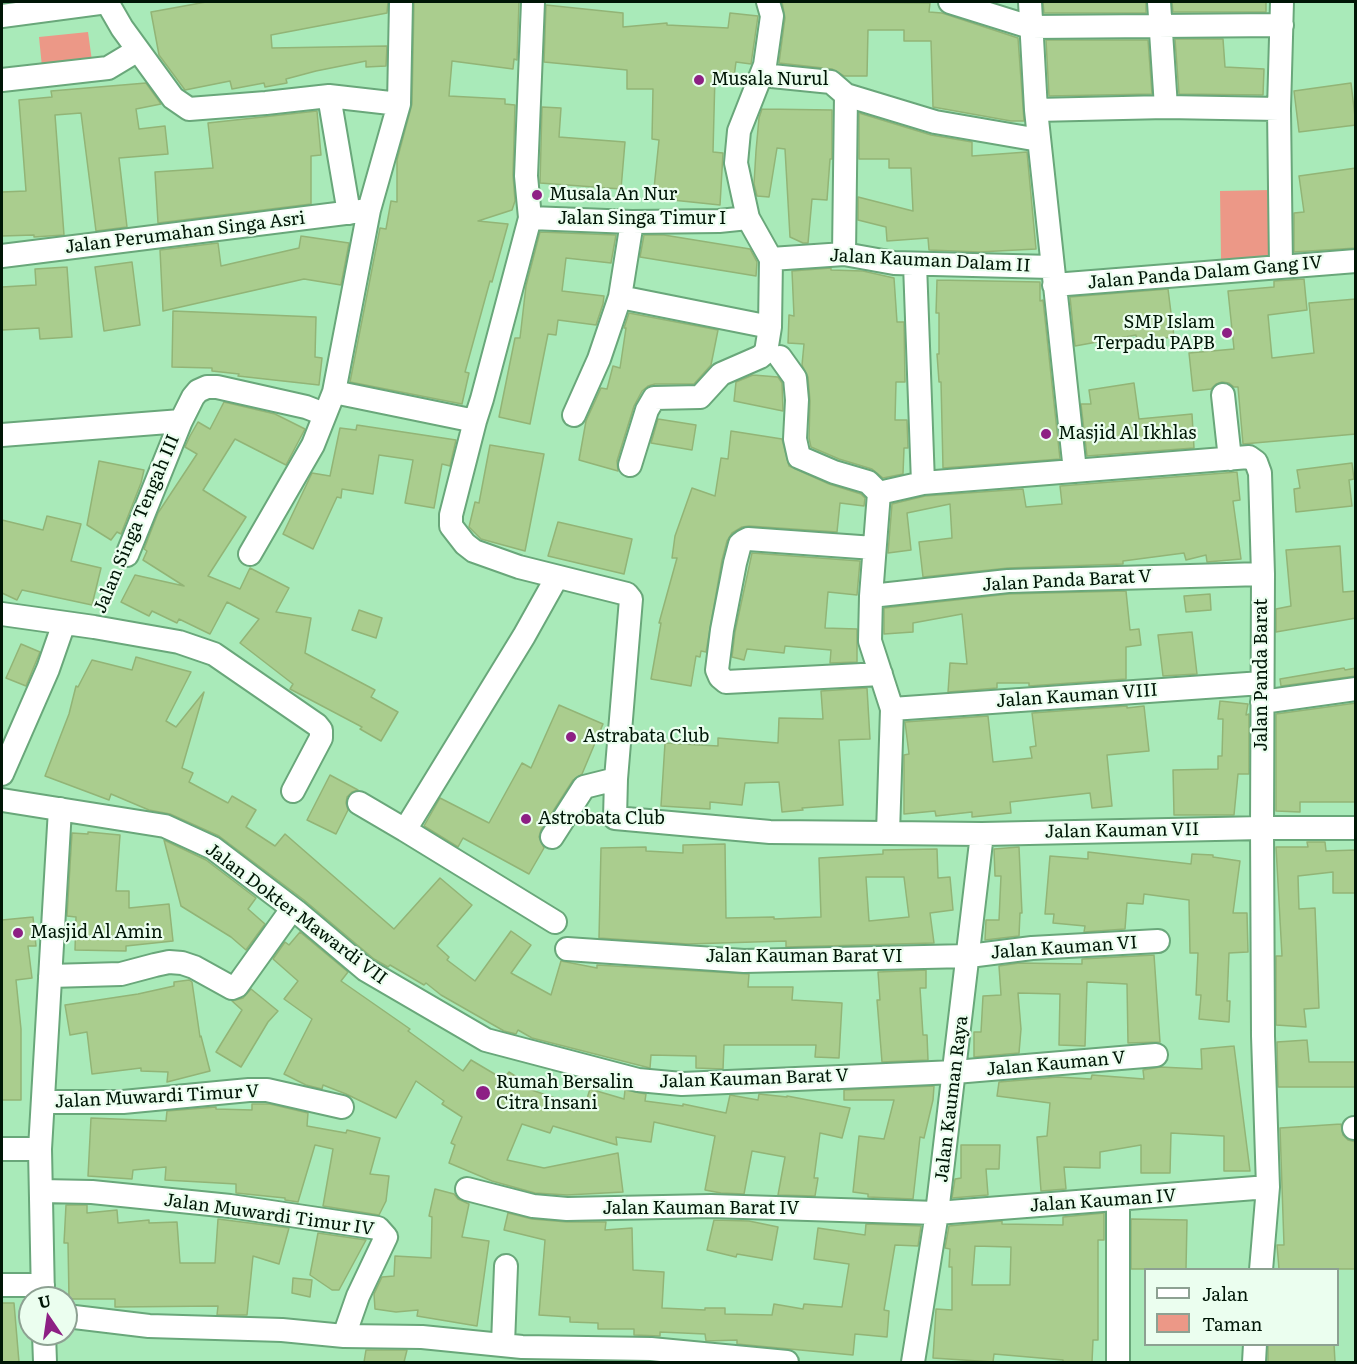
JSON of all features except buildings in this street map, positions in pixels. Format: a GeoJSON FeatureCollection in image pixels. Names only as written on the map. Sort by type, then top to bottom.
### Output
{"type":"FeatureCollection","features":[{"type":"Feature","properties":{"kind":"street"},"geometry":{"type":"LineString","coordinates":[[2,16],[107,2],[122,28],[173,98],[189,109],[329,96],[399,104]]}},
{"type":"Feature","properties":{"kind":"street"},"geometry":{"type":"LineString","coordinates":[[250,554],[313,444],[334,392],[359,211],[399,104],[401,2]]}},
{"type":"Feature","properties":{"kind":"street"},"geometry":{"type":"LineString","coordinates":[[533,2],[526,176],[530,218],[475,421],[451,515],[451,526],[465,544],[474,551],[519,567],[627,594],[633,602],[616,779],[584,787],[552,837]]}},
{"type":"Feature","properties":{"kind":"street","name":"Jalan Singa Timur I"},"geometry":{"type":"LineString","coordinates":[[530,218],[632,222],[719,221],[748,218],[738,172],[737,152],[739,131],[762,75],[772,16],[768,2]]}},
{"type":"Feature","properties":{"kind":"street"},"geometry":{"type":"LineString","coordinates":[[950,2],[1030,27],[1282,25]]}},
{"type":"Feature","properties":{"kind":"street"},"geometry":{"type":"LineString","coordinates":[[1030,2],[1036,110],[1075,471]]}},
{"type":"Feature","properties":{"kind":"street"},"geometry":{"type":"LineString","coordinates":[[1159,2],[1166,107]]}},
{"type":"Feature","properties":{"kind":"street"},"geometry":{"type":"LineString","coordinates":[[1281,267],[1279,110],[1282,2]]}},
{"type":"Feature","properties":{"kind":"street"},"geometry":{"type":"LineString","coordinates":[[2,80],[108,68],[138,50]]}},
{"type":"Feature","properties":{"kind":"street"},"geometry":{"type":"LineString","coordinates":[[762,75],[831,82],[846,95],[935,122],[1039,140]]}},
{"type":"Feature","properties":{"kind":"street"},"geometry":{"type":"LineString","coordinates":[[844,254],[846,95]]}},
{"type":"Feature","properties":{"kind":"street"},"geometry":{"type":"LineString","coordinates":[[329,96],[359,211]]}},
{"type":"Feature","properties":{"kind":"street"},"geometry":{"type":"LineString","coordinates":[[1036,110],[1166,107],[1279,110]]}},
{"type":"Feature","properties":{"kind":"street","name":"Jalan Perumahan Singa Asri"},"geometry":{"type":"LineString","coordinates":[[2,256],[359,211]]}},
{"type":"Feature","properties":{"kind":"street"},"geometry":{"type":"LineString","coordinates":[[630,465],[647,410],[654,398],[700,397],[721,374],[760,357],[766,352],[770,327],[771,259],[748,218]]}},
{"type":"Feature","properties":{"kind":"street"},"geometry":{"type":"LineString","coordinates":[[574,416],[599,359],[620,297],[632,222]]}},
{"type":"Feature","properties":{"kind":"street","name":"Jalan Kauman Dalam II"},"geometry":{"type":"LineString","coordinates":[[771,259],[844,254],[894,263],[1053,276]]}},
{"type":"Feature","properties":{"kind":"street","name":"Jalan Panda Dalam Gang IV"},"geometry":{"type":"LineString","coordinates":[[1053,276],[1281,267],[1356,261]]}},
{"type":"Feature","properties":{"kind":"street"},"geometry":{"type":"LineString","coordinates":[[915,264],[923,483]]}},
{"type":"Feature","properties":{"kind":"street"},"geometry":{"type":"LineString","coordinates":[[620,297],[770,327]]}},
{"type":"Feature","properties":{"kind":"street"},"geometry":{"type":"LineString","coordinates":[[780,357],[795,378],[797,399],[795,440],[799,457],[834,472],[865,481],[879,493],[870,641],[892,709],[888,833]]}},
{"type":"Feature","properties":{"kind":"street","name":"Jalan Singa Tengah III"},"geometry":{"type":"LineString","coordinates":[[126,555],[181,421],[193,397],[207,387],[306,407],[324,414]]}},
{"type":"Feature","properties":{"kind":"street"},"geometry":{"type":"LineString","coordinates":[[334,392],[475,421]]}},
{"type":"Feature","properties":{"kind":"street"},"geometry":{"type":"LineString","coordinates":[[1223,395],[1230,459]]}},
{"type":"Feature","properties":{"kind":"street","name":"Jalan Singa Tengah III"},"geometry":{"type":"LineString","coordinates":[[2,435],[181,421]]}},
{"type":"Feature","properties":{"kind":"street","name":"Jalan Panda Barat"},"geometry":{"type":"LineString","coordinates":[[879,493],[923,483],[1249,457],[1256,462],[1260,473],[1263,574],[1263,1035],[1268,1187],[1261,1268]]}},
{"type":"Feature","properties":{"kind":"street"},"geometry":{"type":"LineString","coordinates":[[874,548],[748,539],[740,544],[722,630],[717,670],[722,680],[726,682],[880,674]]}},
{"type":"Feature","properties":{"kind":"street","name":"Jalan Panda Barat V"},"geometry":{"type":"LineString","coordinates":[[871,596],[1008,580],[1263,574]]}},
{"type":"Feature","properties":{"kind":"street"},"geometry":{"type":"LineString","coordinates":[[405,830],[524,636],[557,577]]}},
{"type":"Feature","properties":{"kind":"street"},"geometry":{"type":"LineString","coordinates":[[2,614],[179,642],[214,654],[321,730],[321,738],[293,791]]}},
{"type":"Feature","properties":{"kind":"street"},"geometry":{"type":"LineString","coordinates":[[2,774],[48,669],[64,622]]}},
{"type":"Feature","properties":{"kind":"street","name":"Jalan Kauman VIII"},"geometry":{"type":"LineString","coordinates":[[892,709],[1356,689]]}},
{"type":"Feature","properties":{"kind":"street","name":"Jalan Kauman VII"},"geometry":{"type":"LineString","coordinates":[[616,779],[615,817],[770,832],[982,834],[1356,828]]}},
{"type":"Feature","properties":{"kind":"street","name":"Jalan Dokter Mawardi VII"},"geometry":{"type":"LineString","coordinates":[[2,800],[165,826],[213,848],[366,970],[486,1040]]}},
{"type":"Feature","properties":{"kind":"street"},"geometry":{"type":"LineString","coordinates":[[359,803],[555,922]]}},
{"type":"Feature","properties":{"kind":"street"},"geometry":{"type":"LineString","coordinates":[[43,1286],[40,1149],[60,809]]}},
{"type":"Feature","properties":{"kind":"street","name":"Jalan Kauman Raya"},"geometry":{"type":"LineString","coordinates":[[913,1362],[938,1213],[982,834]]}},
{"type":"Feature","properties":{"kind":"street"},"geometry":{"type":"LineString","coordinates":[[51,976],[121,974],[169,962],[194,967],[232,988],[237,986],[292,909]]}},
{"type":"Feature","properties":{"kind":"street","name":"Jalan Kauman VI"},"geometry":{"type":"LineString","coordinates":[[969,956],[1032,948],[1158,941]]}},
{"type":"Feature","properties":{"kind":"street","name":"Jalan Kauman Barat VI"},"geometry":{"type":"LineString","coordinates":[[567,949],[744,961],[969,956]]}},
{"type":"Feature","properties":{"kind":"street","name":"Jalan Kauman Barat V"},"geometry":{"type":"LineString","coordinates":[[486,1040],[638,1080],[659,1083],[682,1084],[956,1072]]}},
{"type":"Feature","properties":{"kind":"street","name":"Jalan Kauman V"},"geometry":{"type":"LineString","coordinates":[[956,1072],[1156,1055]]}},
{"type":"Feature","properties":{"kind":"street","name":"Jalan Muwardi Timur V"},"geometry":{"type":"LineString","coordinates":[[43,1102],[123,1102],[267,1090],[342,1107]]}},
{"type":"Feature","properties":{"kind":"street"},"geometry":{"type":"LineString","coordinates":[[2,1149],[40,1149]]}},
{"type":"Feature","properties":{"kind":"street","name":"Jalan Kauman IV"},"geometry":{"type":"LineString","coordinates":[[938,1213],[1268,1187]]}},
{"type":"Feature","properties":{"kind":"street","name":"Jalan Kauman Barat IV"},"geometry":{"type":"LineString","coordinates":[[467,1189],[533,1206],[567,1209],[711,1206],[938,1213]]}},
{"type":"Feature","properties":{"kind":"street","name":"Jalan Muwardi Timur IV"},"geometry":{"type":"LineString","coordinates":[[41,1191],[92,1192],[230,1206],[378,1228],[386,1237],[358,1296],[344,1336]]}},
{"type":"Feature","properties":{"kind":"street"},"geometry":{"type":"LineString","coordinates":[[1118,1200],[1119,1362]]}},
{"type":"Feature","properties":{"kind":"street"},"geometry":{"type":"LineString","coordinates":[[503,1344],[506,1266]]}},
{"type":"Feature","properties":{"kind":"street"},"geometry":{"type":"LineString","coordinates":[[2,1285],[18,1287]]}},
{"type":"Feature","properties":{"kind":"street"},"geometry":{"type":"LineString","coordinates":[[78,1317],[148,1326],[282,1330],[344,1336],[422,1337],[522,1347],[651,1349],[787,1362]]}},
{"type":"Feature","properties":{"kind":"street"},"geometry":{"type":"LineString","coordinates":[[44,1346],[45,1362]]}},
{"type":"Feature","properties":{"kind":"street"},"geometry":{"type":"LineString","coordinates":[[1254,1362],[1255,1346]]}},
{"type":"Feature","properties":{"kind":"path","name":"Jalan Singa Tengah III"},"geometry":{"type":"LineString","coordinates":[[94,627],[126,555]]}},
{"type":"Feature","properties":{"kind":"green space"},"geometry":{"type":"Polygon","coordinates":[[[88,32],[92,61],[42,67],[39,37],[88,32]]]}},
{"type":"Feature","properties":{"kind":"green space"},"geometry":{"type":"Polygon","coordinates":[[[1271,190],[1271,259],[1221,259],[1220,191],[1271,190]]]}},
{"type":"Feature","properties":{"kind":"place","name":"Musala Nurul"},"geometry":{"type":"Point","coordinates":[699,80]}},
{"type":"Feature","properties":{"kind":"place","name":"Musala An Nur"},"geometry":{"type":"Point","coordinates":[537,195]}},
{"type":"Feature","properties":{"kind":"place","name":"SMP Islam Terpadu PAPB"},"geometry":{"type":"Point","coordinates":[1227,333]}},
{"type":"Feature","properties":{"kind":"place","name":"Masjid Al Ikhlas"},"geometry":{"type":"Point","coordinates":[1046,434]}},
{"type":"Feature","properties":{"kind":"place","name":"Astrabata Club"},"geometry":{"type":"Point","coordinates":[571,737]}},
{"type":"Feature","properties":{"kind":"place","name":"Astrobata Club"},"geometry":{"type":"Point","coordinates":[526,819]}},
{"type":"Feature","properties":{"kind":"place","name":"Masjid Al Amin"},"geometry":{"type":"Point","coordinates":[18,933]}},
{"type":"Feature","properties":{"kind":"place","name":"Rumah Bersalin Citra Insani"},"geometry":{"type":"Point","coordinates":[483,1093]}}]}
